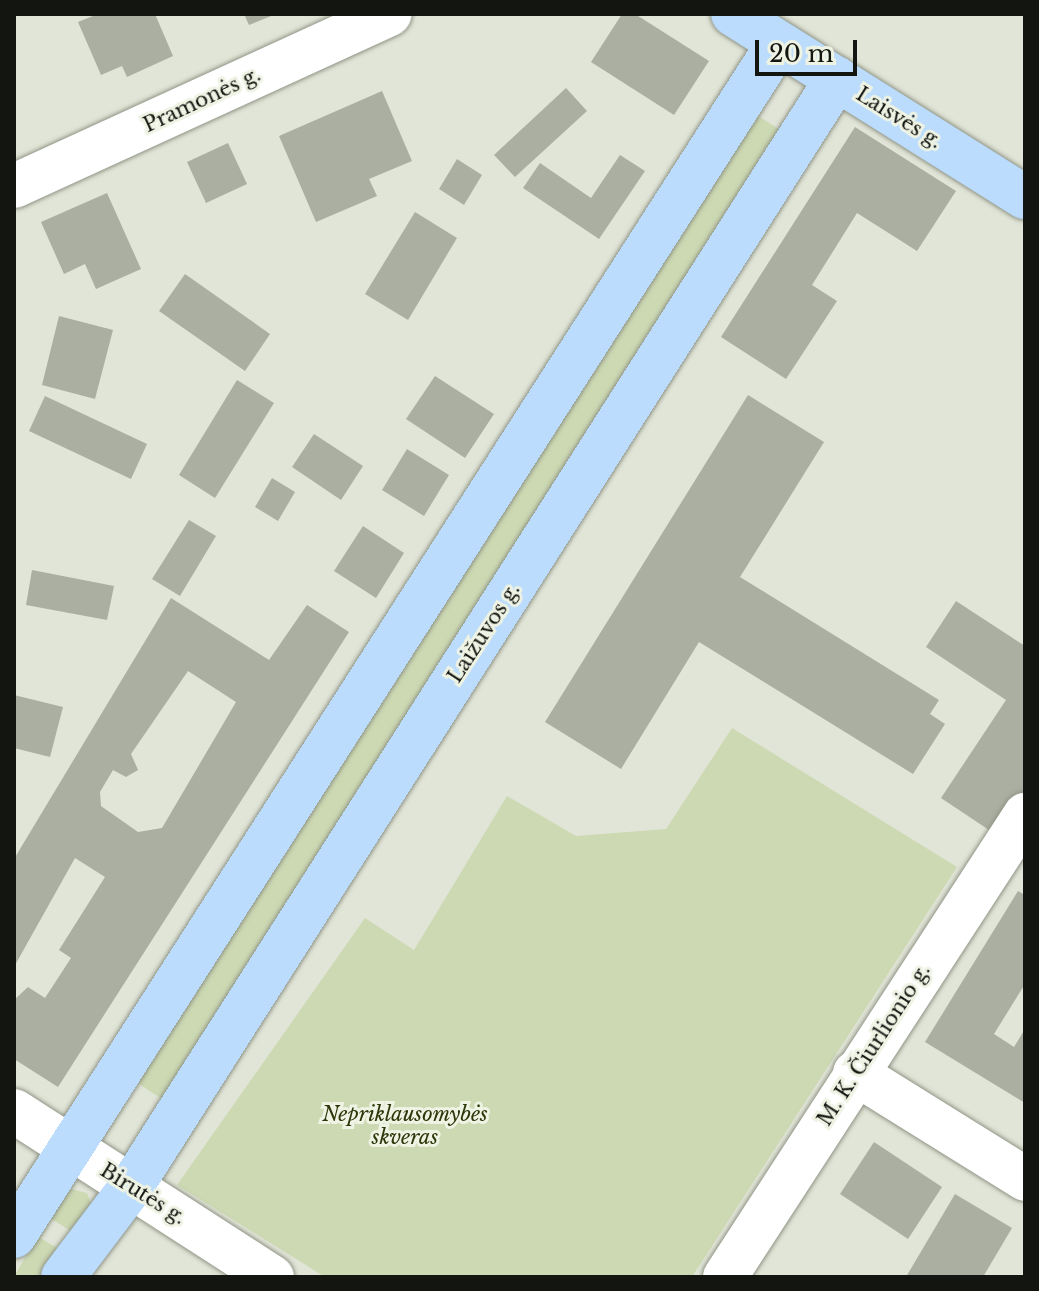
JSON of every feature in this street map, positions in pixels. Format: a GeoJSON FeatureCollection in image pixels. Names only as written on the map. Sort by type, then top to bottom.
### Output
{"type":"FeatureCollection","features":[{"type":"Feature","properties":{"kind":"main road","name":"Laisvės g."},"geometry":{"type":"LineString","coordinates":[[733,14],[1025,197]]}},
{"type":"Feature","properties":{"kind":"main road"},"geometry":{"type":"LineString","coordinates":[[14,1236],[778,44]]}},
{"type":"Feature","properties":{"kind":"main road","name":"Laižuvos g."},"geometry":{"type":"LineString","coordinates":[[63,1277],[131,1187],[837,79]]}},
{"type":"Feature","properties":{"kind":"street","name":"Pramonės g."},"geometry":{"type":"LineString","coordinates":[[14,186],[389,14]]}},
{"type":"Feature","properties":{"kind":"street","name":"M. K. Čiurlionio g."},"geometry":{"type":"LineString","coordinates":[[725,1277],[1025,815]]}},
{"type":"Feature","properties":{"kind":"street"},"geometry":{"type":"LineString","coordinates":[[855,1073],[1025,1179]]}},
{"type":"Feature","properties":{"kind":"street","name":"Birutės g."},"geometry":{"type":"LineString","coordinates":[[14,1111],[272,1277]]}},
{"type":"Feature","properties":{"kind":"green space"},"geometry":{"type":"Polygon","coordinates":[[[754,113],[780,130],[162,1099],[136,1082],[754,113]]]}},
{"type":"Feature","properties":{"kind":"green space","name":"Nepriklausomybės skveras"},"geometry":{"type":"Polygon","coordinates":[[[732,728],[957,867],[692,1277],[325,1277],[177,1185],[365,918],[414,950],[507,796],[576,836],[666,829],[732,728]]]}},
{"type":"Feature","properties":{"kind":"green space"},"geometry":{"type":"Polygon","coordinates":[[[71,1189],[87,1193],[91,1204],[74,1233],[50,1218],[71,1189]]]}},
{"type":"Feature","properties":{"kind":"green space"},"geometry":{"type":"Polygon","coordinates":[[[37,1236],[62,1251],[42,1277],[14,1277],[37,1236]]]}},
{"type":"Feature","properties":{"kind":"building"},"geometry":{"type":"Polygon","coordinates":[[[98,14],[155,14],[173,56],[127,77],[122,66],[101,75],[78,22],[98,14]]]}},
{"type":"Feature","properties":{"kind":"building"},"geometry":{"type":"Polygon","coordinates":[[[244,14],[276,14],[249,25],[244,14]]]}},
{"type":"Feature","properties":{"kind":"building"},"geometry":{"type":"Polygon","coordinates":[[[622,14],[635,14],[709,61],[674,115],[591,62],[622,14]]]}},
{"type":"Feature","properties":{"kind":"building"},"geometry":{"type":"Polygon","coordinates":[[[566,88],[587,111],[515,177],[494,155],[566,88]]]}},
{"type":"Feature","properties":{"kind":"building"},"geometry":{"type":"Polygon","coordinates":[[[382,91],[412,161],[369,179],[377,196],[316,222],[279,136],[382,91]]]}},
{"type":"Feature","properties":{"kind":"building"},"geometry":{"type":"Polygon","coordinates":[[[855,127],[956,191],[917,251],[857,213],[812,285],[837,301],[786,379],[721,337],[855,127]]]}},
{"type":"Feature","properties":{"kind":"building"},"geometry":{"type":"Polygon","coordinates":[[[228,143],[247,184],[206,203],[187,162],[228,143]]]}},
{"type":"Feature","properties":{"kind":"building"},"geometry":{"type":"Polygon","coordinates":[[[620,155],[645,171],[599,239],[523,188],[540,163],[591,198],[620,155]]]}},
{"type":"Feature","properties":{"kind":"building"},"geometry":{"type":"Polygon","coordinates":[[[457,159],[482,175],[464,205],[439,189],[457,159]]]}},
{"type":"Feature","properties":{"kind":"building"},"geometry":{"type":"Polygon","coordinates":[[[107,193],[141,269],[96,289],[85,264],[64,274],[41,222],[107,193]]]}},
{"type":"Feature","properties":{"kind":"building"},"geometry":{"type":"Polygon","coordinates":[[[415,212],[457,238],[408,320],[365,294],[415,212]]]}},
{"type":"Feature","properties":{"kind":"building"},"geometry":{"type":"Polygon","coordinates":[[[185,274],[270,334],[245,371],[159,311],[185,274]]]}},
{"type":"Feature","properties":{"kind":"building"},"geometry":{"type":"Polygon","coordinates":[[[59,316],[113,330],[95,399],[42,385],[59,316]]]}},
{"type":"Feature","properties":{"kind":"building"},"geometry":{"type":"Polygon","coordinates":[[[435,376],[494,414],[465,458],[406,419],[435,376]]]}},
{"type":"Feature","properties":{"kind":"building"},"geometry":{"type":"Polygon","coordinates":[[[237,380],[274,403],[215,498],[179,475],[237,380]]]}},
{"type":"Feature","properties":{"kind":"building"},"geometry":{"type":"Polygon","coordinates":[[[748,395],[824,442],[740,577],[939,700],[930,714],[945,724],[913,774],[699,642],[621,769],[545,722],[748,395]]]}},
{"type":"Feature","properties":{"kind":"building"},"geometry":{"type":"Polygon","coordinates":[[[45,396],[147,444],[131,479],[29,431],[45,396]]]}},
{"type":"Feature","properties":{"kind":"building"},"geometry":{"type":"Polygon","coordinates":[[[314,434],[363,466],[341,500],[292,467],[314,434]]]}},
{"type":"Feature","properties":{"kind":"building"},"geometry":{"type":"Polygon","coordinates":[[[407,449],[449,475],[424,516],[382,490],[407,449]]]}},
{"type":"Feature","properties":{"kind":"building"},"geometry":{"type":"Polygon","coordinates":[[[272,478],[295,492],[278,521],[255,507],[272,478]]]}},
{"type":"Feature","properties":{"kind":"building"},"geometry":{"type":"Polygon","coordinates":[[[189,520],[216,536],[180,596],[152,579],[189,520]]]}},
{"type":"Feature","properties":{"kind":"building"},"geometry":{"type":"Polygon","coordinates":[[[363,526],[404,553],[376,598],[334,571],[363,526]]]}},
{"type":"Feature","properties":{"kind":"building"},"geometry":{"type":"Polygon","coordinates":[[[32,570],[114,586],[107,620],[26,605],[32,570]]]}},
{"type":"Feature","properties":{"kind":"building"},"geometry":{"type":"Polygon","coordinates":[[[171,598],[269,660],[307,605],[349,632],[58,1087],[14,1059],[14,1000],[28,987],[45,998],[71,958],[59,950],[105,877],[75,858],[14,967],[14,859],[171,598]],[[188,671],[131,754],[138,770],[126,777],[113,770],[100,792],[101,806],[138,832],[162,828],[236,702],[188,671]]]}},
{"type":"Feature","properties":{"kind":"building"},"geometry":{"type":"Polygon","coordinates":[[[956,601],[1025,646],[1025,789],[995,834],[941,798],[1006,700],[926,647],[956,601]]]}},
{"type":"Feature","properties":{"kind":"building"},"geometry":{"type":"Polygon","coordinates":[[[14,695],[63,707],[50,757],[14,748],[14,695]]]}},
{"type":"Feature","properties":{"kind":"building"},"geometry":{"type":"Polygon","coordinates":[[[1018,891],[1025,895],[1025,984],[994,1034],[1014,1047],[1025,1029],[1025,1103],[925,1042],[1018,891]]]}},
{"type":"Feature","properties":{"kind":"building"},"geometry":{"type":"Polygon","coordinates":[[[874,1142],[942,1187],[908,1239],[840,1194],[874,1142]]]}},
{"type":"Feature","properties":{"kind":"building"},"geometry":{"type":"Polygon","coordinates":[[[955,1194],[1012,1228],[983,1277],[906,1277],[955,1194]]]}}]}
